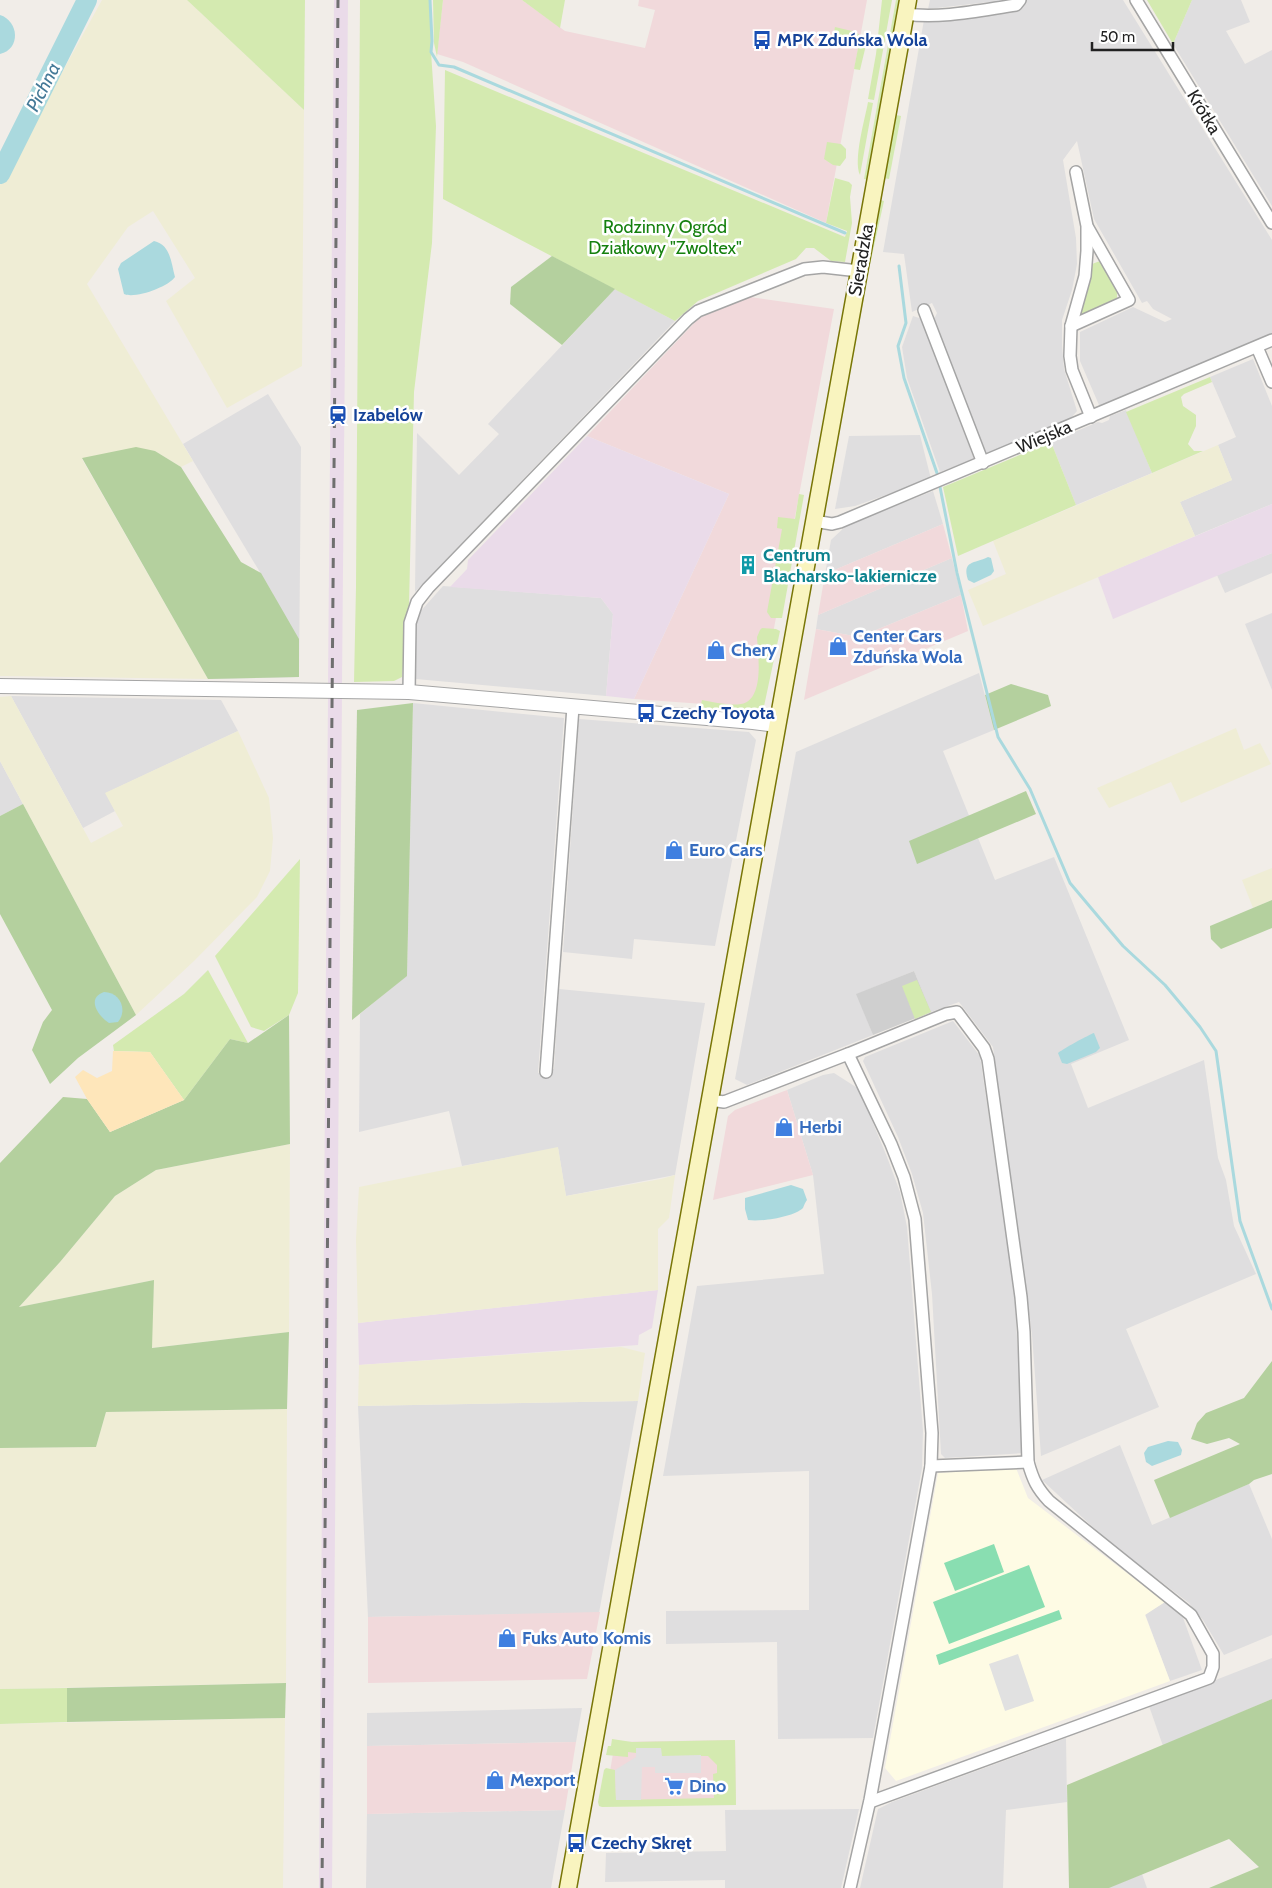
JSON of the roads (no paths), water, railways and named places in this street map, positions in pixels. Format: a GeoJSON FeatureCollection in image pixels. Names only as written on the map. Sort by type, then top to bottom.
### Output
{"type":"FeatureCollection","features":[{"type":"Feature","properties":{"kind":"main road","name":"Sieradzka"},"geometry":{"type":"LineString","coordinates":[[568,1888],[907,7]]}},
{"type":"Feature","properties":{"kind":"street"},"geometry":{"type":"LineString","coordinates":[[907,7],[923,16],[1016,5],[1020,0]]}},
{"type":"Feature","properties":{"kind":"street","name":"Krótka"},"geometry":{"type":"LineString","coordinates":[[1136,0],[1272,223]]}},
{"type":"Feature","properties":{"kind":"street"},"geometry":{"type":"LineString","coordinates":[[1076,172],[1087,226],[1087,251],[1085,276],[1071,326],[1069,349],[1072,370],[1092,417]]}},
{"type":"Feature","properties":{"kind":"street"},"geometry":{"type":"LineString","coordinates":[[1071,326],[1129,300],[1087,226]]}},
{"type":"Feature","properties":{"kind":"street"},"geometry":{"type":"LineString","coordinates":[[409,692],[410,623],[417,602],[428,588],[688,319],[698,311],[804,269],[823,267],[859,271]]}},
{"type":"Feature","properties":{"kind":"street"},"geometry":{"type":"LineString","coordinates":[[924,310],[983,463]]}},
{"type":"Feature","properties":{"kind":"street","name":"Wiejska"},"geometry":{"type":"LineString","coordinates":[[814,521],[832,524],[840,522],[1272,340]]}},
{"type":"Feature","properties":{"kind":"street"},"geometry":{"type":"LineString","coordinates":[[1257,347],[1272,382]]}},
{"type":"Feature","properties":{"kind":"street"},"geometry":{"type":"LineString","coordinates":[[0,686],[409,692],[753,722],[777,726]]}},
{"type":"Feature","properties":{"kind":"street"},"geometry":{"type":"LineString","coordinates":[[546,1072],[573,707]]}},
{"type":"Feature","properties":{"kind":"street"},"geometry":{"type":"LineString","coordinates":[[710,1100],[724,1102],[946,1014],[957,1012],[984,1048],[988,1059],[1021,1297],[1024,1332],[1028,1462],[1037,1488],[1049,1501],[1191,1615],[1213,1654],[1209,1678],[870,1802]]}},
{"type":"Feature","properties":{"kind":"street"},"geometry":{"type":"LineString","coordinates":[[848,1054],[892,1144],[904,1177],[915,1219],[932,1433],[932,1466],[870,1802],[850,1888]]}},
{"type":"Feature","properties":{"kind":"street"},"geometry":{"type":"LineString","coordinates":[[932,1466],[1028,1462]]}},
{"type":"Feature","properties":{"kind":"water"},"geometry":{"type":"Polygon","coordinates":[[[0,15],[11,23],[15,35],[12,47],[0,54],[0,15]]]}},
{"type":"Feature","properties":{"kind":"water"},"geometry":{"type":"Polygon","coordinates":[[[154,241],[160,243],[167,250],[175,277],[166,285],[151,291],[136,295],[124,294],[118,269],[121,263],[154,241]]]}},
{"type":"Feature","properties":{"kind":"water"},"geometry":{"type":"Polygon","coordinates":[[[988,557],[991,558],[994,571],[991,575],[974,583],[968,580],[968,566],[988,557]]]}},
{"type":"Feature","properties":{"kind":"water"},"geometry":{"type":"Polygon","coordinates":[[[104,992],[114,995],[121,1002],[122,1012],[118,1022],[109,1023],[98,1012],[95,1003],[96,998],[104,992]]]}},
{"type":"Feature","properties":{"kind":"water"},"geometry":{"type":"Polygon","coordinates":[[[1094,1033],[1100,1048],[1096,1052],[1067,1064],[1062,1063],[1058,1053],[1094,1033]]]}},
{"type":"Feature","properties":{"kind":"water"},"geometry":{"type":"Polygon","coordinates":[[[791,1185],[803,1189],[807,1200],[803,1208],[792,1214],[777,1218],[748,1220],[745,1198],[791,1185]]]}},
{"type":"Feature","properties":{"kind":"water"},"geometry":{"type":"Polygon","coordinates":[[[1168,1441],[1178,1442],[1182,1450],[1181,1455],[1152,1466],[1146,1462],[1144,1453],[1148,1447],[1168,1441]]]}},
{"type":"Feature","properties":{"kind":"waterway","name":"Pichna"},"geometry":{"type":"LineString","coordinates":[[0,174],[87,0]]}},
{"type":"Feature","properties":{"kind":"waterway"},"geometry":{"type":"LineString","coordinates":[[430,0],[431,52],[439,65],[454,67],[845,233]]}},
{"type":"Feature","properties":{"kind":"waterway"},"geometry":{"type":"LineString","coordinates":[[899,266],[906,323],[898,346],[904,378],[938,476]]}},
{"type":"Feature","properties":{"kind":"waterway"},"geometry":{"type":"LineString","coordinates":[[940,487],[957,573],[998,737],[1030,789],[1070,883],[1123,946],[1165,985],[1200,1027],[1216,1051],[1240,1221],[1272,1309]]}},
{"type":"Feature","properties":{"kind":"railway"},"geometry":{"type":"LineString","coordinates":[[322,1888],[338,0]]}},
{"type":"Feature","properties":{"kind":"place","name":"MPK Zduńska Wola"},"geometry":{"type":"Point","coordinates":[762,40]}},
{"type":"Feature","properties":{"kind":"place","name":"Izabelów"},"geometry":{"type":"Point","coordinates":[338,415]}},
{"type":"Feature","properties":{"kind":"place","name":"Centrum Blacharsko-lakiernicze"},"geometry":{"type":"Point","coordinates":[748,565]}},
{"type":"Feature","properties":{"kind":"place","name":"Center Cars Zduńska Wola"},"geometry":{"type":"Point","coordinates":[838,646]}},
{"type":"Feature","properties":{"kind":"place","name":"Chery"},"geometry":{"type":"Point","coordinates":[716,650]}},
{"type":"Feature","properties":{"kind":"place","name":"Czechy Toyota"},"geometry":{"type":"Point","coordinates":[646,713]}},
{"type":"Feature","properties":{"kind":"place","name":"Euro Cars"},"geometry":{"type":"Point","coordinates":[674,850]}},
{"type":"Feature","properties":{"kind":"place","name":"Herbi"},"geometry":{"type":"Point","coordinates":[784,1127]}},
{"type":"Feature","properties":{"kind":"place","name":"Fuks Auto Komis"},"geometry":{"type":"Point","coordinates":[507,1638]}},
{"type":"Feature","properties":{"kind":"place","name":"Mexport"},"geometry":{"type":"Point","coordinates":[495,1780]}},
{"type":"Feature","properties":{"kind":"place","name":"Dino"},"geometry":{"type":"Point","coordinates":[674,1786]}},
{"type":"Feature","properties":{"kind":"place","name":"Czechy Skręt"},"geometry":{"type":"Point","coordinates":[576,1843]}},
{"type":"Feature","properties":{"kind":"park label","name":"Rodzinny Ogród Działkowy \"Zwoltex\""},"geometry":{"type":"Point","coordinates":[665,237]}}]}
